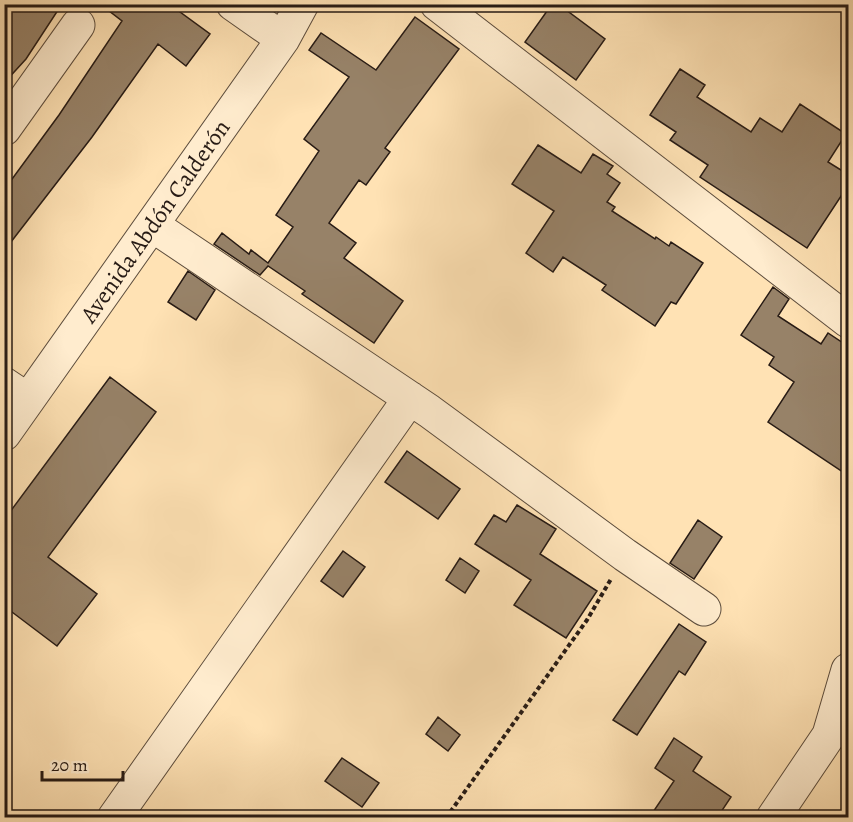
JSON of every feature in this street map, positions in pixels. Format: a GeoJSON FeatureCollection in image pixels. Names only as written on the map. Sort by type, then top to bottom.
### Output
{"type":"FeatureCollection","features":[{"type":"Feature","properties":{"kind":"street"},"geometry":{"type":"LineString","coordinates":[[232,4],[283,39]]}},
{"type":"Feature","properties":{"kind":"street","name":"Avenida Abdón Calderón"},"geometry":{"type":"LineString","coordinates":[[4,434],[16,392],[152,225],[283,39],[302,4]]}},
{"type":"Feature","properties":{"kind":"street"},"geometry":{"type":"LineString","coordinates":[[437,4],[849,321]]}},
{"type":"Feature","properties":{"kind":"street"},"geometry":{"type":"LineString","coordinates":[[4,129],[78,25]]}},
{"type":"Feature","properties":{"kind":"street"},"geometry":{"type":"LineString","coordinates":[[152,225],[410,398],[625,555],[704,609]]}},
{"type":"Feature","properties":{"kind":"street"},"geometry":{"type":"LineString","coordinates":[[114,818],[410,398]]}},
{"type":"Feature","properties":{"kind":"street"},"geometry":{"type":"LineString","coordinates":[[773,818],[829,735],[849,670]]}},
{"type":"Feature","properties":{"kind":"path"},"geometry":{"type":"LineString","coordinates":[[446,818],[587,620],[625,555]]}},
{"type":"Feature","properties":{"kind":"building"},"geometry":{"type":"Polygon","coordinates":[[[14,4],[62,4],[26,59],[4,83],[4,18],[14,4]]]}},
{"type":"Feature","properties":{"kind":"building"},"geometry":{"type":"Polygon","coordinates":[[[100,4],[169,4],[210,34],[186,66],[158,44],[92,137],[4,251],[4,190],[59,115],[122,21],[100,4]]]}},
{"type":"Feature","properties":{"kind":"building"},"geometry":{"type":"Polygon","coordinates":[[[552,4],[558,4],[605,39],[576,80],[525,42],[552,4]]]}},
{"type":"Feature","properties":{"kind":"building"},"geometry":{"type":"Polygon","coordinates":[[[415,17],[459,49],[385,148],[390,152],[366,185],[359,180],[329,223],[356,243],[344,258],[403,301],[374,343],[302,294],[305,291],[268,266],[260,275],[214,244],[222,233],[249,254],[251,250],[268,263],[293,227],[276,215],[319,151],[304,139],[349,77],[309,50],[321,33],[376,70],[415,17]]]}},
{"type":"Feature","properties":{"kind":"building"},"geometry":{"type":"Polygon","coordinates":[[[680,69],[705,85],[697,97],[751,132],[760,118],[782,132],[800,104],[846,134],[828,162],[849,175],[849,184],[807,248],[700,177],[708,165],[670,140],[676,132],[650,115],[680,69]]]}},
{"type":"Feature","properties":{"kind":"building"},"geometry":{"type":"Polygon","coordinates":[[[538,145],[581,173],[593,154],[613,166],[607,174],[620,183],[607,202],[615,207],[612,211],[655,239],[656,237],[669,246],[671,242],[703,263],[676,304],[671,302],[655,326],[602,290],[606,285],[563,257],[553,272],[526,253],[554,211],[512,184],[538,145]]]}},
{"type":"Feature","properties":{"kind":"building"},"geometry":{"type":"Polygon","coordinates":[[[188,271],[215,290],[196,320],[168,302],[188,271]]]}},
{"type":"Feature","properties":{"kind":"building"},"geometry":{"type":"Polygon","coordinates":[[[773,287],[789,299],[778,316],[821,344],[828,333],[849,347],[849,476],[768,422],[794,382],[769,365],[774,357],[741,335],[773,287]]]}},
{"type":"Feature","properties":{"kind":"building"},"geometry":{"type":"Polygon","coordinates":[[[110,377],[156,412],[48,557],[97,594],[57,646],[4,606],[4,520],[110,377]]]}},
{"type":"Feature","properties":{"kind":"building"},"geometry":{"type":"Polygon","coordinates":[[[407,451],[460,489],[438,519],[385,482],[407,451]]]}},
{"type":"Feature","properties":{"kind":"building"},"geometry":{"type":"Polygon","coordinates":[[[517,505],[556,529],[540,554],[597,591],[566,638],[514,605],[531,580],[475,544],[494,515],[506,522],[517,505]]]}},
{"type":"Feature","properties":{"kind":"building"},"geometry":{"type":"Polygon","coordinates":[[[698,520],[722,537],[694,579],[670,563],[698,520]]]}},
{"type":"Feature","properties":{"kind":"building"},"geometry":{"type":"Polygon","coordinates":[[[343,551],[365,567],[343,597],[321,581],[343,551]]]}},
{"type":"Feature","properties":{"kind":"building"},"geometry":{"type":"Polygon","coordinates":[[[460,558],[479,571],[465,593],[446,580],[460,558]]]}},
{"type":"Feature","properties":{"kind":"building"},"geometry":{"type":"Polygon","coordinates":[[[679,624],[706,642],[685,675],[679,671],[637,735],[613,720],[679,624]]]}},
{"type":"Feature","properties":{"kind":"building"},"geometry":{"type":"Polygon","coordinates":[[[438,717],[460,735],[448,751],[426,734],[438,717]]]}},
{"type":"Feature","properties":{"kind":"building"},"geometry":{"type":"Polygon","coordinates":[[[674,738],[702,757],[693,771],[731,797],[717,818],[649,818],[674,781],[655,768],[674,738]]]}},
{"type":"Feature","properties":{"kind":"building"},"geometry":{"type":"Polygon","coordinates":[[[342,758],[379,783],[362,807],[325,781],[342,758]]]}}]}
